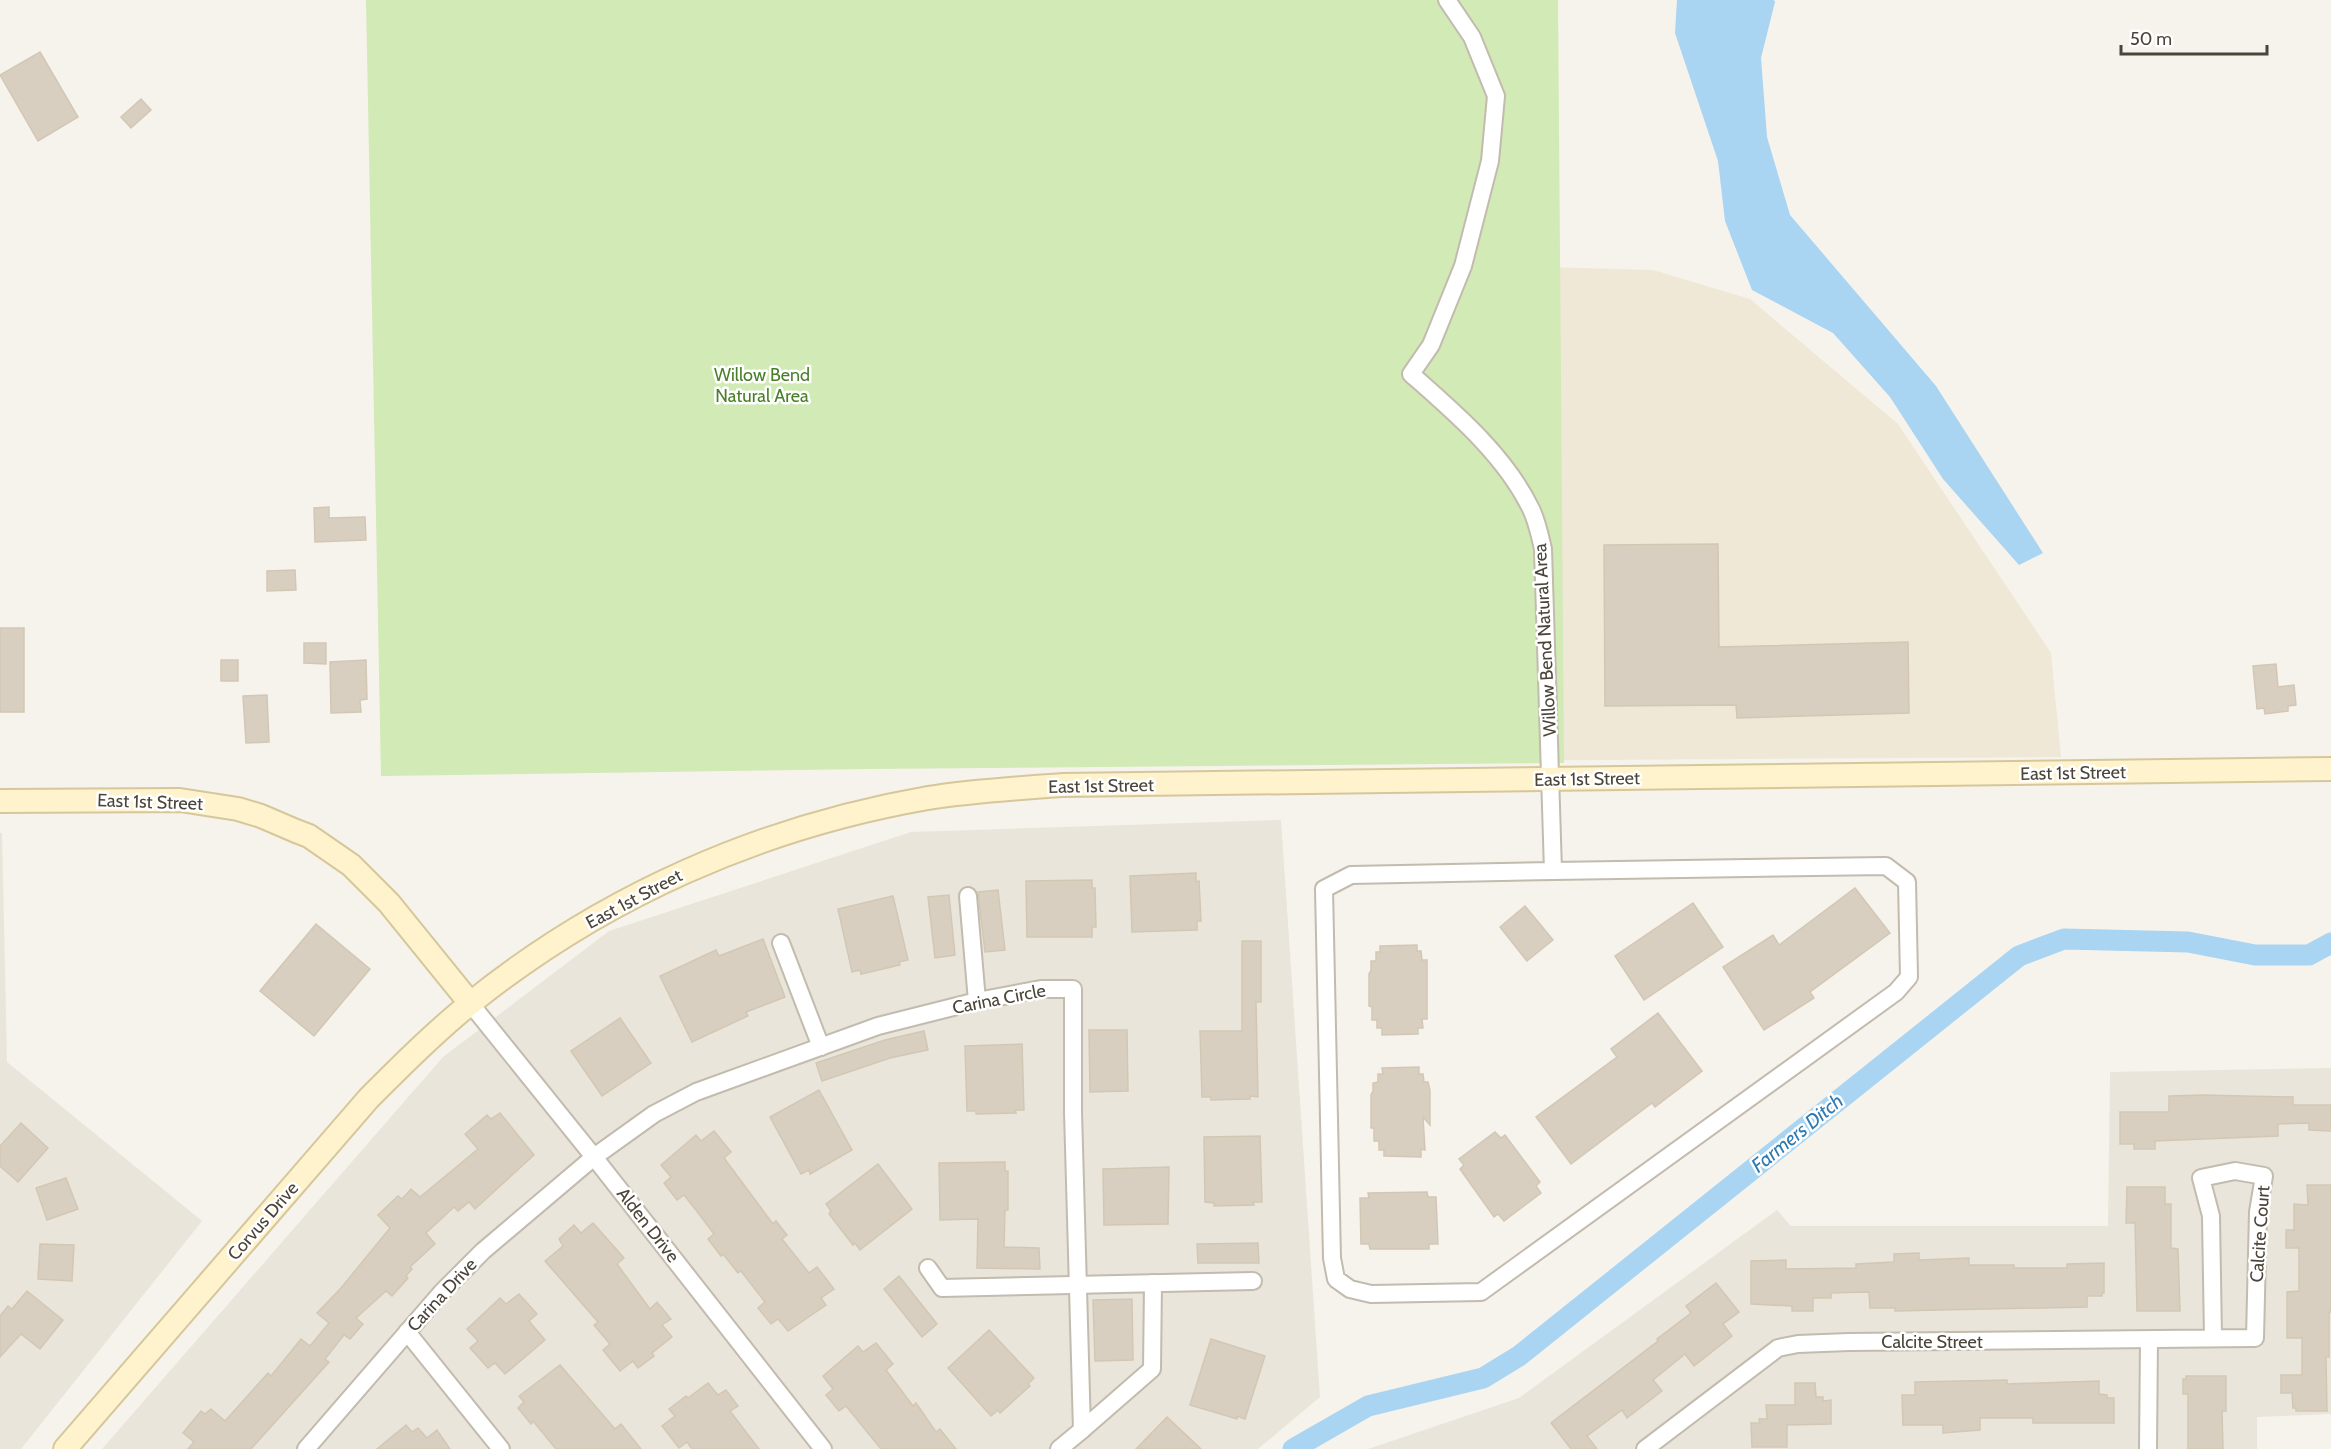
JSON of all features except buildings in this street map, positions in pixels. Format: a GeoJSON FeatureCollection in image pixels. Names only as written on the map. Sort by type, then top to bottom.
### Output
{"type":"FeatureCollection","features":[{"type":"Feature","properties":{"kind":"street","name":"Willow Bend Natural Area"},"geometry":{"type":"LineString","coordinates":[[1447,0],[1472,37],[1496,96],[1490,161],[1463,266],[1431,345],[1411,374],[1468,427],[1505,469],[1531,510],[1544,549],[1551,780]]}},
{"type":"Feature","properties":{"kind":"street","name":"East 1st Street"},"geometry":{"type":"LineString","coordinates":[[0,801],[180,800],[221,805],[270,819],[309,836],[351,865],[389,903],[470,1003],[552,944],[610,909],[671,878],[733,851],[797,829],[862,811],[962,794],[1063,785],[2331,769]]}},
{"type":"Feature","properties":{"kind":"street"},"geometry":{"type":"LineString","coordinates":[[1551,780],[1553,871]]}},
{"type":"Feature","properties":{"kind":"street"},"geometry":{"type":"LineString","coordinates":[[1886,866],[1907,882],[1909,977],[1896,992],[1481,1293],[1371,1294],[1350,1289],[1336,1279],[1332,1258],[1324,889],[1351,875],[1553,871],[1886,866]]}},
{"type":"Feature","properties":{"kind":"street"},"geometry":{"type":"LineString","coordinates":[[968,896],[977,1001]]}},
{"type":"Feature","properties":{"kind":"street"},"geometry":{"type":"LineString","coordinates":[[781,943],[821,1047]]}},
{"type":"Feature","properties":{"kind":"street","name":"Carina Circle"},"geometry":{"type":"LineString","coordinates":[[594,1157],[654,1114],[696,1092],[878,1026],[977,1001],[1041,989],[1073,989],[1073,1112],[1082,1430]]}},
{"type":"Feature","properties":{"kind":"street","name":"Alden Drive"},"geometry":{"type":"LineString","coordinates":[[470,1003],[823,1449]]}},
{"type":"Feature","properties":{"kind":"street","name":"Corvus Drive"},"geometry":{"type":"LineString","coordinates":[[65,1449],[369,1098],[418,1049],[470,1003]]}},
{"type":"Feature","properties":{"kind":"street","name":"Carina Drive"},"geometry":{"type":"LineString","coordinates":[[306,1449],[442,1292],[483,1251],[594,1157]]}},
{"type":"Feature","properties":{"kind":"street","name":"Calcite Court"},"geometry":{"type":"LineString","coordinates":[[2213,1338],[2211,1216],[2201,1178],[2235,1171],[2264,1176],[2258,1212],[2255,1338]]}},
{"type":"Feature","properties":{"kind":"street"},"geometry":{"type":"LineString","coordinates":[[928,1268],[942,1288],[1253,1281]]}},
{"type":"Feature","properties":{"kind":"street"},"geometry":{"type":"LineString","coordinates":[[1059,1449],[1152,1369],[1153,1283]]}},
{"type":"Feature","properties":{"kind":"street"},"geometry":{"type":"LineString","coordinates":[[407,1332],[501,1449]]}},
{"type":"Feature","properties":{"kind":"street","name":"Calcite Street"},"geometry":{"type":"LineString","coordinates":[[1645,1449],[1778,1348],[1798,1344],[2255,1338]]}},
{"type":"Feature","properties":{"kind":"street"},"geometry":{"type":"LineString","coordinates":[[2148,1449],[2149,1340]]}},
{"type":"Feature","properties":{"kind":"shaded area"},"geometry":{"type":"Polygon","coordinates":[[[1546,267],[1653,270],[1750,299],[1898,424],[2051,653],[2061,757],[1447,761],[1546,267]]]}},
{"type":"Feature","properties":{"kind":"shaded area"},"geometry":{"type":"Polygon","coordinates":[[[1281,820],[1320,1397],[1258,1449],[102,1449],[443,1057],[609,931],[911,832],[1281,820]]]}},
{"type":"Feature","properties":{"kind":"shaded area"},"geometry":{"type":"Polygon","coordinates":[[[0,833],[2,833],[7,1062],[202,1221],[21,1449],[0,1449],[0,833]]]}},
{"type":"Feature","properties":{"kind":"shaded area"},"geometry":{"type":"Polygon","coordinates":[[[2331,1068],[2331,1414],[2257,1417],[2257,1449],[1368,1449],[1519,1398],[1777,1210],[1791,1226],[2108,1226],[2110,1072],[2331,1068]]]}},
{"type":"Feature","properties":{"kind":"green space","name":"Willow Bend Natural Area"},"geometry":{"type":"Polygon","coordinates":[[[366,0],[1558,0],[1564,763],[381,776],[366,0]]]}},
{"type":"Feature","properties":{"kind":"water"},"geometry":{"type":"Polygon","coordinates":[[[1677,0],[1774,0],[1761,58],[1767,137],[1790,215],[1936,386],[2043,553],[2019,565],[1943,479],[1890,397],[1833,333],[1752,290],[1725,221],[1718,161],[1675,33],[1677,0]]]}},
{"type":"Feature","properties":{"kind":"waterway","name":"Farmers Ditch"},"geometry":{"type":"LineString","coordinates":[[1293,1449],[1368,1406],[1483,1378],[1519,1356],[2019,956],[2064,939],[2188,942],[2255,955],[2309,955],[2331,943]]}}]}
